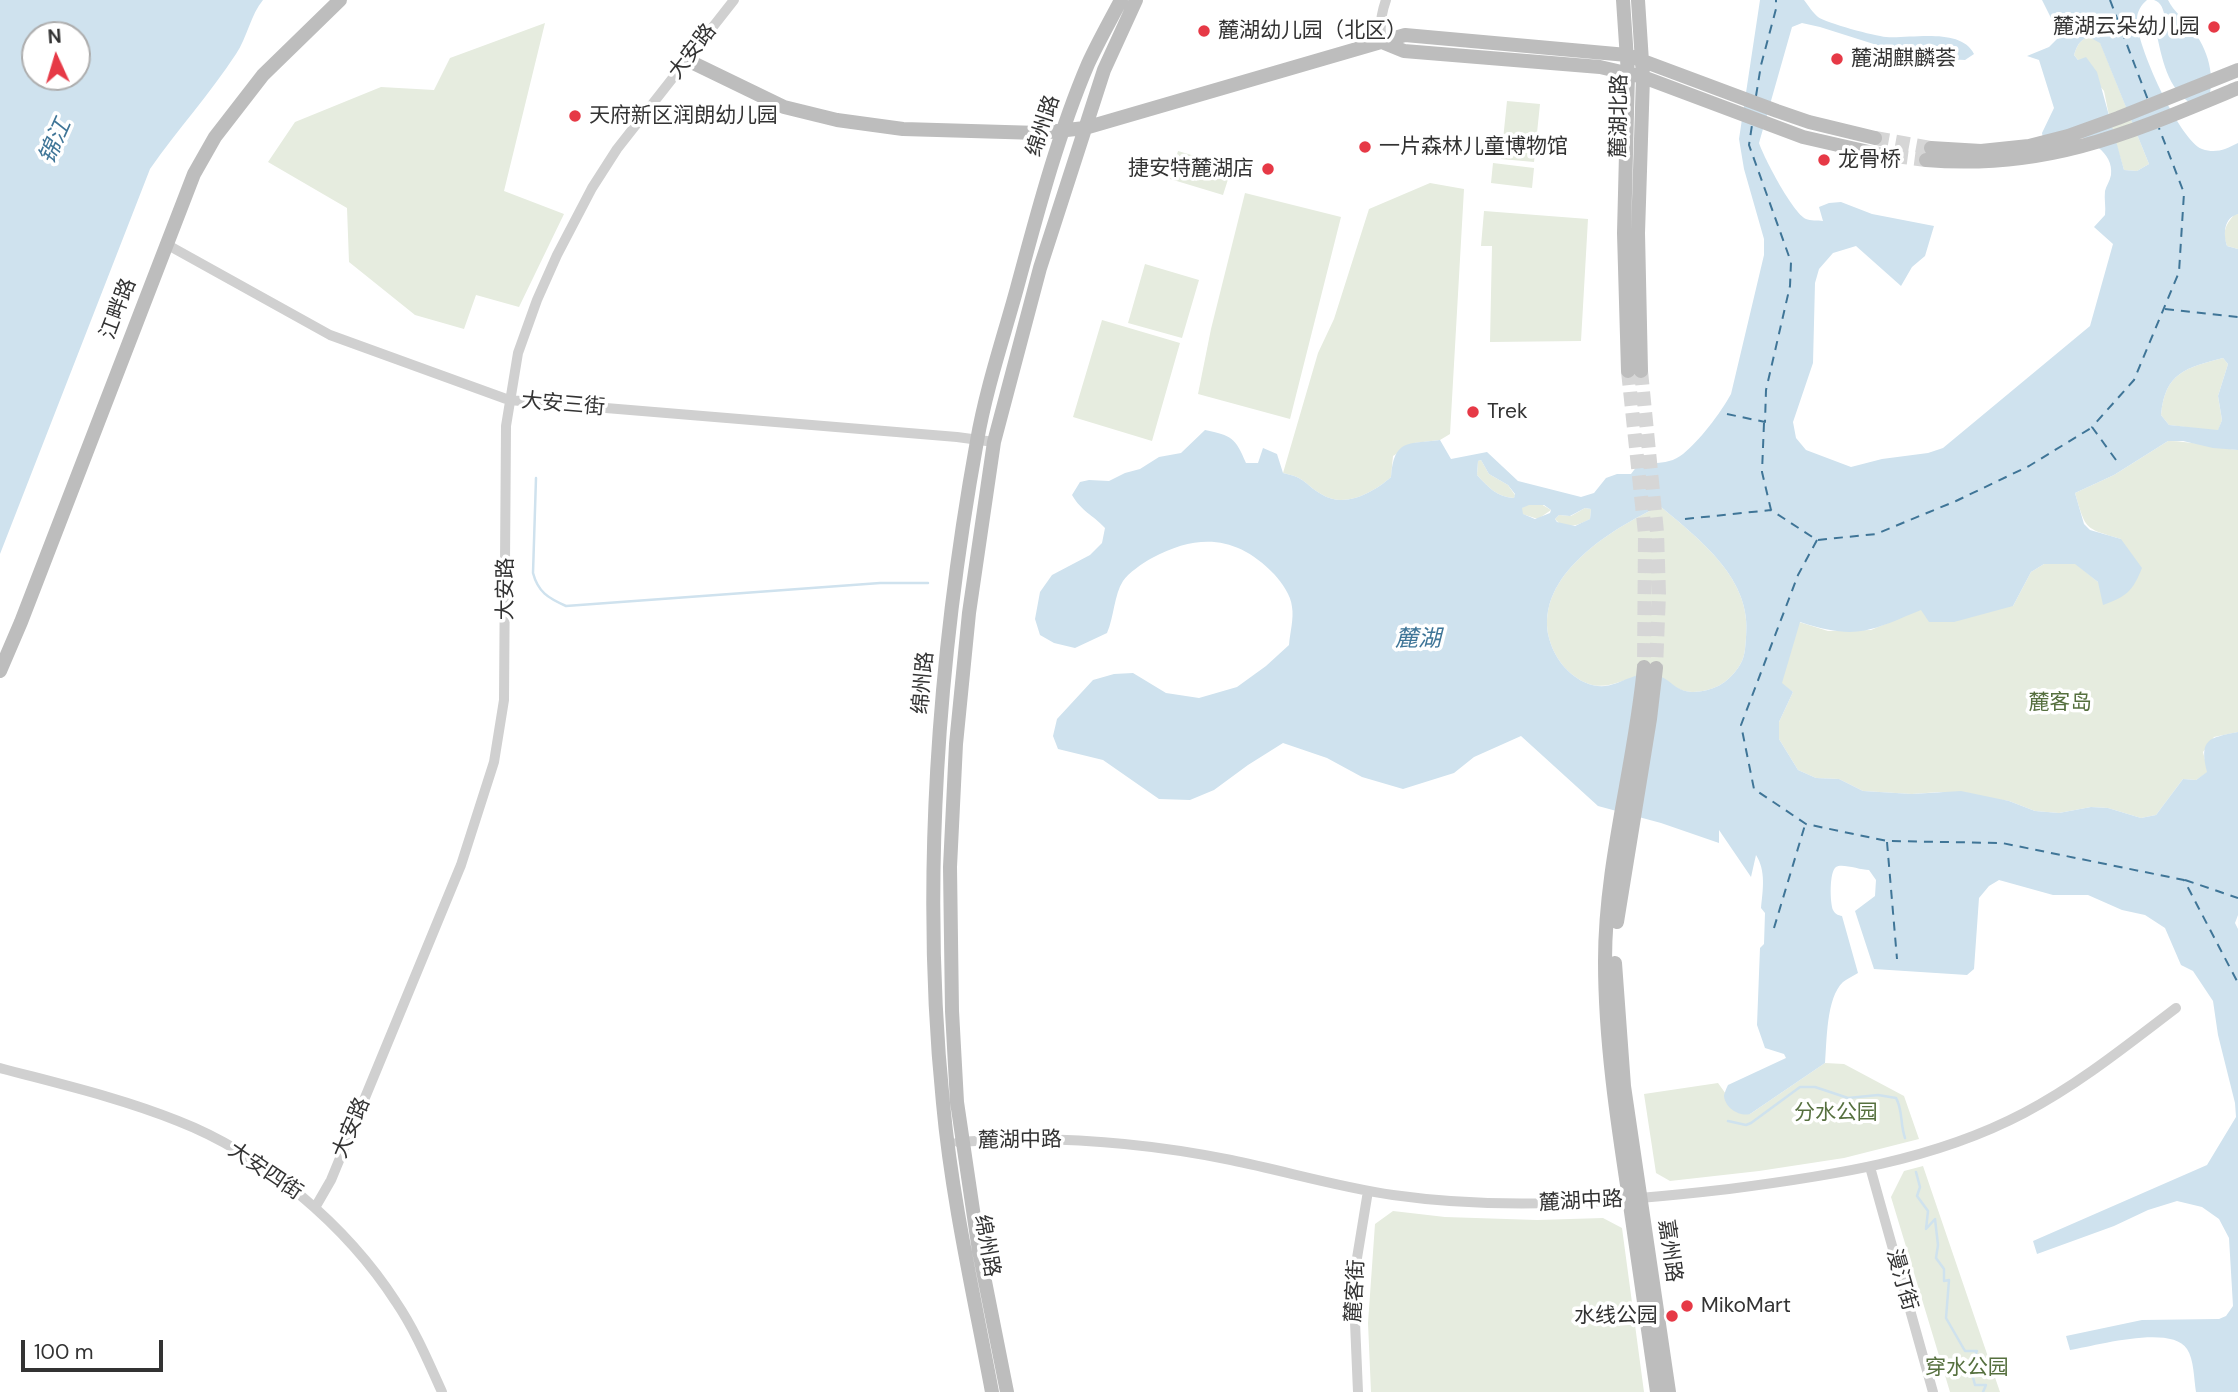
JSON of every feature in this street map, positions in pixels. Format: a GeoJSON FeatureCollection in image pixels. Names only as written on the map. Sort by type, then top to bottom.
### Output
{"type":"FeatureCollection","features":[{"type":"Feature","properties":{"kind":"street","name":"江畔路"},"geometry":{"type":"LineString","coordinates":[[0,671],[194,174],[215,137],[263,75],[340,0]]}},
{"type":"Feature","properties":{"kind":"street","name":"大安路"},"geometry":{"type":"LineString","coordinates":[[316,1206],[331,1180],[461,865],[494,762],[504,700],[506,426],[518,353],[533,311],[592,188],[617,149],[734,0]]}},
{"type":"Feature","properties":{"kind":"street","name":"绵州路"},"geometry":{"type":"LineString","coordinates":[[992,1392],[936,1010],[933,869],[940,743],[952,611],[977,441],[1024,263],[1063,131],[1088,64],[1121,0]]}},
{"type":"Feature","properties":{"kind":"street","name":"绵州路"},"geometry":{"type":"LineString","coordinates":[[1007,1392],[954,1143],[950,867],[955,758],[969,613],[994,442],[1040,268],[1084,128],[1104,70],[1136,0]]}},
{"type":"Feature","properties":{"kind":"street"},"geometry":{"type":"LineString","coordinates":[[1382,42],[1380,22],[1386,0]]}},
{"type":"Feature","properties":{"kind":"street"},"geometry":{"type":"LineString","coordinates":[[1623,0],[1627,55],[1635,76]]}},
{"type":"Feature","properties":{"kind":"street","name":"麓湖北路"},"geometry":{"type":"LineString","coordinates":[[1635,76],[1638,233],[1635,371],[1624,233],[1635,76],[1642,60],[1638,0]]}},
{"type":"Feature","properties":{"kind":"street"},"geometry":{"type":"LineString","coordinates":[[687,60],[784,107],[837,120],[903,129],[1039,133],[1084,128],[1405,35],[1627,55],[1737,97],[1803,136],[1873,153]]}},
{"type":"Feature","properties":{"kind":"street"},"geometry":{"type":"LineString","coordinates":[[1382,42],[1404,51],[1600,67],[1635,76],[1732,111],[1875,138]]}},
{"type":"Feature","properties":{"kind":"street"},"geometry":{"type":"LineString","coordinates":[[1929,154],[2026,159],[2238,70]]}},
{"type":"Feature","properties":{"kind":"street"},"geometry":{"type":"LineString","coordinates":[[2071,142],[2124,135],[2238,88]]}},
{"type":"Feature","properties":{"kind":"street","name":"大安三街"},"geometry":{"type":"LineString","coordinates":[[166,244],[330,335],[509,400],[994,442]]}},
{"type":"Feature","properties":{"kind":"street"},"geometry":{"type":"LineString","coordinates":[[1635,1199],[1614,959],[1621,852],[1650,668]]}},
{"type":"Feature","properties":{"kind":"street","name":"麓湖中路"},"geometry":{"type":"LineString","coordinates":[[954,1143],[1005,1139],[1072,1140],[1180,1151],[1229,1159],[1368,1191],[1437,1200],[1563,1204],[1635,1199],[1783,1182],[1870,1167],[1936,1149],[2022,1114],[2098,1068],[2176,1008]]}},
{"type":"Feature","properties":{"kind":"street","name":"大安四街"},"geometry":{"type":"LineString","coordinates":[[0,1068],[128,1103],[181,1122],[233,1149],[274,1175],[316,1206],[396,1301],[420,1343],[442,1392]]}},
{"type":"Feature","properties":{"kind":"street","name":"漫汀街"},"geometry":{"type":"LineString","coordinates":[[1870,1167],[1933,1392]]}},
{"type":"Feature","properties":{"kind":"street","name":"麓客街"},"geometry":{"type":"LineString","coordinates":[[1358,1392],[1354,1299],[1357,1258],[1368,1191]]}},
{"type":"Feature","properties":{"kind":"street","name":"嘉州路"},"geometry":{"type":"LineString","coordinates":[[1635,1199],[1657,1392]]}},
{"type":"Feature","properties":{"kind":"street","name":"嘉州路"},"geometry":{"type":"LineString","coordinates":[[1635,1199],[1669,1392]]}},
{"type":"Feature","properties":{"kind":"green space"},"geometry":{"type":"Polygon","coordinates":[[[545,23],[504,191],[564,214],[519,307],[476,295],[464,329],[415,315],[349,262],[347,208],[268,162],[295,122],[381,87],[434,90],[450,58],[545,23]]]}},
{"type":"Feature","properties":{"kind":"green space"},"geometry":{"type":"Polygon","coordinates":[[[2089,37],[2100,42],[2149,164],[2137,171],[2124,170],[2104,91],[2074,55],[2079,44],[2089,37]]]}},
{"type":"Feature","properties":{"kind":"green space"},"geometry":{"type":"Polygon","coordinates":[[[1507,101],[1540,104],[1534,162],[1501,159],[1507,101]]]}},
{"type":"Feature","properties":{"kind":"green space"},"geometry":{"type":"Polygon","coordinates":[[[1178,151],[1232,167],[1223,195],[1170,179],[1178,151]]]}},
{"type":"Feature","properties":{"kind":"green space"},"geometry":{"type":"Polygon","coordinates":[[[1493,163],[1534,168],[1532,188],[1491,183],[1493,163]]]}},
{"type":"Feature","properties":{"kind":"green space"},"geometry":{"type":"Polygon","coordinates":[[[1430,183],[1464,189],[1450,434],[1440,440],[1414,443],[1393,456],[1391,477],[1376,489],[1349,499],[1330,498],[1300,479],[1283,473],[1318,353],[1334,319],[1369,209],[1430,183]]]}},
{"type":"Feature","properties":{"kind":"green space"},"geometry":{"type":"Polygon","coordinates":[[[1245,193],[1341,217],[1290,419],[1198,394],[1211,329],[1245,193]]]}},
{"type":"Feature","properties":{"kind":"green space"},"geometry":{"type":"Polygon","coordinates":[[[1484,211],[1588,219],[1581,341],[1490,342],[1492,246],[1481,246],[1484,211]]]}},
{"type":"Feature","properties":{"kind":"green space"},"geometry":{"type":"Polygon","coordinates":[[[2238,214],[2238,249],[2227,246],[2225,229],[2234,215],[2238,214]]]}},
{"type":"Feature","properties":{"kind":"green space"},"geometry":{"type":"Polygon","coordinates":[[[1145,264],[1199,280],[1182,338],[1128,323],[1145,264]]]}},
{"type":"Feature","properties":{"kind":"green space"},"geometry":{"type":"Polygon","coordinates":[[[1102,320],[1180,343],[1152,441],[1073,417],[1102,320]]]}},
{"type":"Feature","properties":{"kind":"green space"},"geometry":{"type":"Polygon","coordinates":[[[2223,358],[2228,364],[2218,396],[2222,420],[2218,431],[2169,425],[2161,415],[2167,389],[2173,381],[2188,369],[2223,358]]]}},
{"type":"Feature","properties":{"kind":"green space","name":"麓客岛"},"geometry":{"type":"Polygon","coordinates":[[[2168,441],[2238,450],[2238,732],[2214,737],[2203,752],[2208,772],[2196,780],[2183,779],[2156,815],[2141,818],[2108,808],[2091,807],[2059,813],[2035,811],[2009,801],[1940,792],[1912,794],[1863,791],[1839,779],[1816,778],[1798,770],[1779,739],[1779,722],[1793,692],[1781,684],[1799,622],[1828,631],[1871,630],[1921,609],[2013,606],[2031,572],[2044,564],[2075,563],[2098,582],[2121,539],[2088,526],[2075,493],[2114,475],[2168,441]]]}},
{"type":"Feature","properties":{"kind":"green space"},"geometry":{"type":"Polygon","coordinates":[[[1481,460],[1489,474],[1508,485],[1515,495],[1514,498],[1498,493],[1477,475],[1478,461],[1481,460]]]}},
{"type":"Feature","properties":{"kind":"green space"},"geometry":{"type":"Polygon","coordinates":[[[1541,504],[1551,510],[1538,519],[1522,514],[1522,508],[1526,505],[1541,504]]]}},
{"type":"Feature","properties":{"kind":"green space"},"geometry":{"type":"Polygon","coordinates":[[[1660,506],[1707,547],[1732,579],[1741,597],[1746,617],[1742,661],[1724,682],[1700,692],[1680,689],[1662,678],[1650,675],[1601,686],[1584,682],[1567,670],[1551,645],[1548,615],[1553,594],[1565,574],[1600,541],[1660,506]]]}},
{"type":"Feature","properties":{"kind":"green space"},"geometry":{"type":"Polygon","coordinates":[[[1585,508],[1591,509],[1590,519],[1581,523],[1568,526],[1555,519],[1559,515],[1571,516],[1585,508]]]}},
{"type":"Feature","properties":{"kind":"green space","name":"分水公园"},"geometry":{"type":"Polygon","coordinates":[[[1825,1063],[1844,1064],[1904,1096],[1919,1139],[1844,1158],[1759,1171],[1670,1181],[1656,1173],[1644,1094],[1718,1083],[1736,1108],[1750,1114],[1825,1063]]]}},
{"type":"Feature","properties":{"kind":"green space","name":"穿水公园"},"geometry":{"type":"Polygon","coordinates":[[[1923,1166],[2000,1392],[1950,1392],[1891,1197],[1904,1171],[1923,1166]]]}},
{"type":"Feature","properties":{"kind":"green space"},"geometry":{"type":"Polygon","coordinates":[[[1393,1211],[1445,1217],[1537,1220],[1603,1218],[1622,1228],[1644,1392],[1371,1392],[1368,1323],[1375,1224],[1393,1211]]]}},
{"type":"Feature","properties":{"kind":"water","name":"锦江"},"geometry":{"type":"Polygon","coordinates":[[[0,0],[263,0],[236,54],[150,169],[0,554],[0,0]]]}},
{"type":"Feature","properties":{"kind":"water","name":"麓湖"},"geometry":{"type":"Polygon","coordinates":[[[1760,0],[1804,0],[1818,17],[1840,26],[1886,37],[1947,37],[1958,40],[1974,54],[1965,60],[1926,58],[1820,27],[1802,23],[1792,27],[1759,143],[1794,207],[1806,219],[1823,221],[1819,207],[1841,202],[1872,214],[1934,226],[1925,256],[1912,267],[1901,286],[1856,246],[1833,253],[1819,269],[1815,283],[1813,363],[1793,422],[1796,438],[1806,450],[1851,467],[1943,448],[2090,326],[2113,244],[2094,227],[2105,215],[2105,191],[2111,167],[2104,153],[2071,131],[2043,138],[2042,133],[2054,108],[2039,60],[2027,56],[2049,47],[2060,36],[2042,0],[2147,0],[2138,14],[2138,31],[2160,90],[2182,129],[2202,149],[2221,150],[2238,143],[2238,214],[2227,222],[2225,236],[2227,246],[2238,249],[2238,450],[2168,441],[2114,475],[2075,493],[2084,524],[2090,530],[2121,539],[2142,568],[2128,592],[2111,602],[2103,605],[2098,582],[2075,564],[2044,564],[2031,572],[2013,606],[1954,622],[1929,622],[1921,610],[1888,624],[1862,631],[1835,631],[1800,622],[1782,683],[1793,692],[1779,722],[1779,739],[1798,770],[1816,778],[1839,779],[1863,791],[1912,794],[1961,791],[2009,801],[2035,811],[2059,813],[2091,807],[2108,808],[2141,818],[2156,815],[2183,779],[2196,780],[2207,772],[2204,753],[2208,742],[2219,736],[2238,732],[2238,915],[2235,923],[2238,929],[2238,1392],[2196,1392],[2191,1358],[2187,1349],[2178,1342],[2150,1337],[2070,1350],[2066,1336],[2142,1320],[2219,1319],[2226,1316],[2233,1306],[2229,1238],[2219,1219],[2202,1207],[2177,1201],[2037,1254],[2033,1241],[2207,1165],[2236,1117],[2213,1001],[2193,971],[2181,965],[2165,928],[2145,915],[2122,910],[2088,895],[2053,895],[1999,880],[1989,886],[1979,898],[1974,969],[1967,975],[1874,969],[1855,911],[1875,896],[1876,880],[1869,870],[1836,867],[1831,881],[1832,906],[1835,913],[1842,916],[1858,973],[1843,982],[1833,998],[1828,1020],[1825,1063],[1750,1114],[1742,1114],[1730,1108],[1725,1100],[1728,1085],[1786,1058],[1784,1054],[1765,1048],[1757,1025],[1760,948],[1764,944],[1765,913],[1761,908],[1761,867],[1756,855],[1751,877],[1719,830],[1719,843],[1661,823],[1598,806],[1521,736],[1474,757],[1454,773],[1403,789],[1362,777],[1327,758],[1283,743],[1214,790],[1190,800],[1159,799],[1103,760],[1058,749],[1053,736],[1057,719],[1093,680],[1114,674],[1133,673],[1166,693],[1199,698],[1237,687],[1289,645],[1292,621],[1288,594],[1274,574],[1260,561],[1232,546],[1202,542],[1169,550],[1148,560],[1128,575],[1118,593],[1107,633],[1075,648],[1054,643],[1040,635],[1035,619],[1040,592],[1052,575],[1090,555],[1102,543],[1105,528],[1083,509],[1072,495],[1080,482],[1109,481],[1140,469],[1159,457],[1181,453],[1205,430],[1232,439],[1246,463],[1258,463],[1263,448],[1277,454],[1283,473],[1300,479],[1321,494],[1339,500],[1358,497],[1384,483],[1391,477],[1395,456],[1399,450],[1411,443],[1440,440],[1451,459],[1487,452],[1518,481],[1581,497],[1594,493],[1606,478],[1617,474],[1631,474],[1640,462],[1668,461],[1689,448],[1709,426],[1731,394],[1764,255],[1764,239],[1744,169],[1739,139],[1760,0]],[[2089,37],[2083,40],[2074,55],[2078,60],[2086,57],[2097,72],[2124,170],[2137,171],[2149,164],[2100,43],[2089,37]],[[2223,358],[2198,365],[2180,374],[2167,389],[2161,415],[2169,425],[2218,430],[2222,420],[2218,396],[2228,364],[2223,358]],[[1481,460],[1478,461],[1477,475],[1498,493],[1514,498],[1515,494],[1508,485],[1489,474],[1481,460]],[[1544,505],[1522,508],[1523,514],[1535,519],[1550,513],[1551,510],[1544,505]],[[1660,506],[1621,527],[1581,557],[1565,574],[1553,594],[1548,615],[1549,638],[1558,658],[1578,679],[1591,685],[1611,685],[1642,675],[1665,678],[1681,690],[1693,692],[1707,690],[1724,682],[1742,661],[1746,638],[1746,617],[1741,597],[1732,579],[1707,547],[1660,506]],[[1585,508],[1570,516],[1559,515],[1555,519],[1557,522],[1575,526],[1590,519],[1591,509],[1585,508]]]}},
{"type":"Feature","properties":{"kind":"water"},"geometry":{"type":"Polygon","coordinates":[[[2154,0],[2168,0],[2202,45],[2211,73],[2208,101],[2192,104],[2171,81],[2163,62],[2156,31],[2165,18],[2163,9],[2154,0]]]}},
{"type":"Feature","properties":{"kind":"waterway"},"geometry":{"type":"LineString","coordinates":[[536,478],[533,573],[545,594],[566,606],[880,583],[928,583]]}},
{"type":"Feature","properties":{"kind":"waterway"},"geometry":{"type":"LineString","coordinates":[[1728,1121],[1746,1125],[1800,1087],[1815,1087],[1848,1098],[1878,1095],[1896,1098],[1905,1138]]}},
{"type":"Feature","properties":{"kind":"waterway"},"geometry":{"type":"LineString","coordinates":[[1916,1172],[1920,1187],[1917,1196],[1928,1211],[1926,1229],[1935,1219],[1938,1245],[1936,1258],[1944,1269],[1944,1281],[1949,1280],[1946,1318],[1965,1351],[1977,1351],[1970,1366],[1975,1385],[1986,1385],[1983,1392]]}},
{"type":"Feature","properties":{"kind":"ferry route"},"geometry":{"type":"LineString","coordinates":[[1756,96],[1776,0]]}},
{"type":"Feature","properties":{"kind":"ferry route"},"geometry":{"type":"LineString","coordinates":[[2110,0],[2148,100]]}},
{"type":"Feature","properties":{"kind":"ferry route"},"geometry":{"type":"LineString","coordinates":[[1727,414],[1765,422],[1766,390],[1790,286],[1791,262],[1749,145],[1752,125]]}},
{"type":"Feature","properties":{"kind":"ferry route"},"geometry":{"type":"LineString","coordinates":[[2116,460],[2092,427],[2134,380],[2179,272],[2184,193],[2159,128]]}},
{"type":"Feature","properties":{"kind":"ferry route"},"geometry":{"type":"LineString","coordinates":[[2165,309],[2238,317]]}},
{"type":"Feature","properties":{"kind":"ferry route"},"geometry":{"type":"LineString","coordinates":[[1764,423],[1762,472],[1771,510],[1817,540],[1876,534],[1956,501],[2029,466],[2091,428]]}},
{"type":"Feature","properties":{"kind":"ferry route"},"geometry":{"type":"LineString","coordinates":[[1685,519],[1771,510]]}},
{"type":"Feature","properties":{"kind":"ferry route"},"geometry":{"type":"LineString","coordinates":[[1817,540],[1798,575],[1741,725],[1754,789],[1806,824],[1887,841],[2002,843],[2184,880],[2238,983]]}},
{"type":"Feature","properties":{"kind":"ferry route"},"geometry":{"type":"LineString","coordinates":[[1774,928],[1805,825]]}},
{"type":"Feature","properties":{"kind":"ferry route"},"geometry":{"type":"LineString","coordinates":[[1887,842],[1897,959]]}},
{"type":"Feature","properties":{"kind":"ferry route"},"geometry":{"type":"LineString","coordinates":[[2185,880],[2238,898]]}},
{"type":"Feature","properties":{"kind":"tunnel"},"geometry":{"type":"LineString","coordinates":[[1875,138],[1931,148]]}},
{"type":"Feature","properties":{"kind":"tunnel"},"geometry":{"type":"LineString","coordinates":[[1873,153],[1926,160]]}},
{"type":"Feature","properties":{"kind":"tunnel"},"geometry":{"type":"LineString","coordinates":[[1628,371],[1645,534],[1644,667]]}},
{"type":"Feature","properties":{"kind":"tunnel"},"geometry":{"type":"LineString","coordinates":[[1641,371],[1657,532],[1659,594],[1656,668]]}},
{"type":"Feature","properties":{"kind":"place","name":"麓湖云朵幼儿园"},"geometry":{"type":"Point","coordinates":[2214,27]}},
{"type":"Feature","properties":{"kind":"place","name":"麓湖幼儿园（北区）"},"geometry":{"type":"Point","coordinates":[1204,31]}},
{"type":"Feature","properties":{"kind":"place","name":"麓湖麒麟荟"},"geometry":{"type":"Point","coordinates":[1837,59]}},
{"type":"Feature","properties":{"kind":"place","name":"天府新区润朗幼儿园"},"geometry":{"type":"Point","coordinates":[575,116]}},
{"type":"Feature","properties":{"kind":"place","name":"一片森林儿童博物馆"},"geometry":{"type":"Point","coordinates":[1365,147]}},
{"type":"Feature","properties":{"kind":"place","name":"龙骨桥"},"geometry":{"type":"Point","coordinates":[1824,160]}},
{"type":"Feature","properties":{"kind":"place","name":"捷安特麓湖店"},"geometry":{"type":"Point","coordinates":[1268,169]}},
{"type":"Feature","properties":{"kind":"place","name":"Trek"},"geometry":{"type":"Point","coordinates":[1473,412]}},
{"type":"Feature","properties":{"kind":"place","name":"MikoMart"},"geometry":{"type":"Point","coordinates":[1687,1306]}},
{"type":"Feature","properties":{"kind":"place","name":"水线公园"},"geometry":{"type":"Point","coordinates":[1672,1316]}}]}
